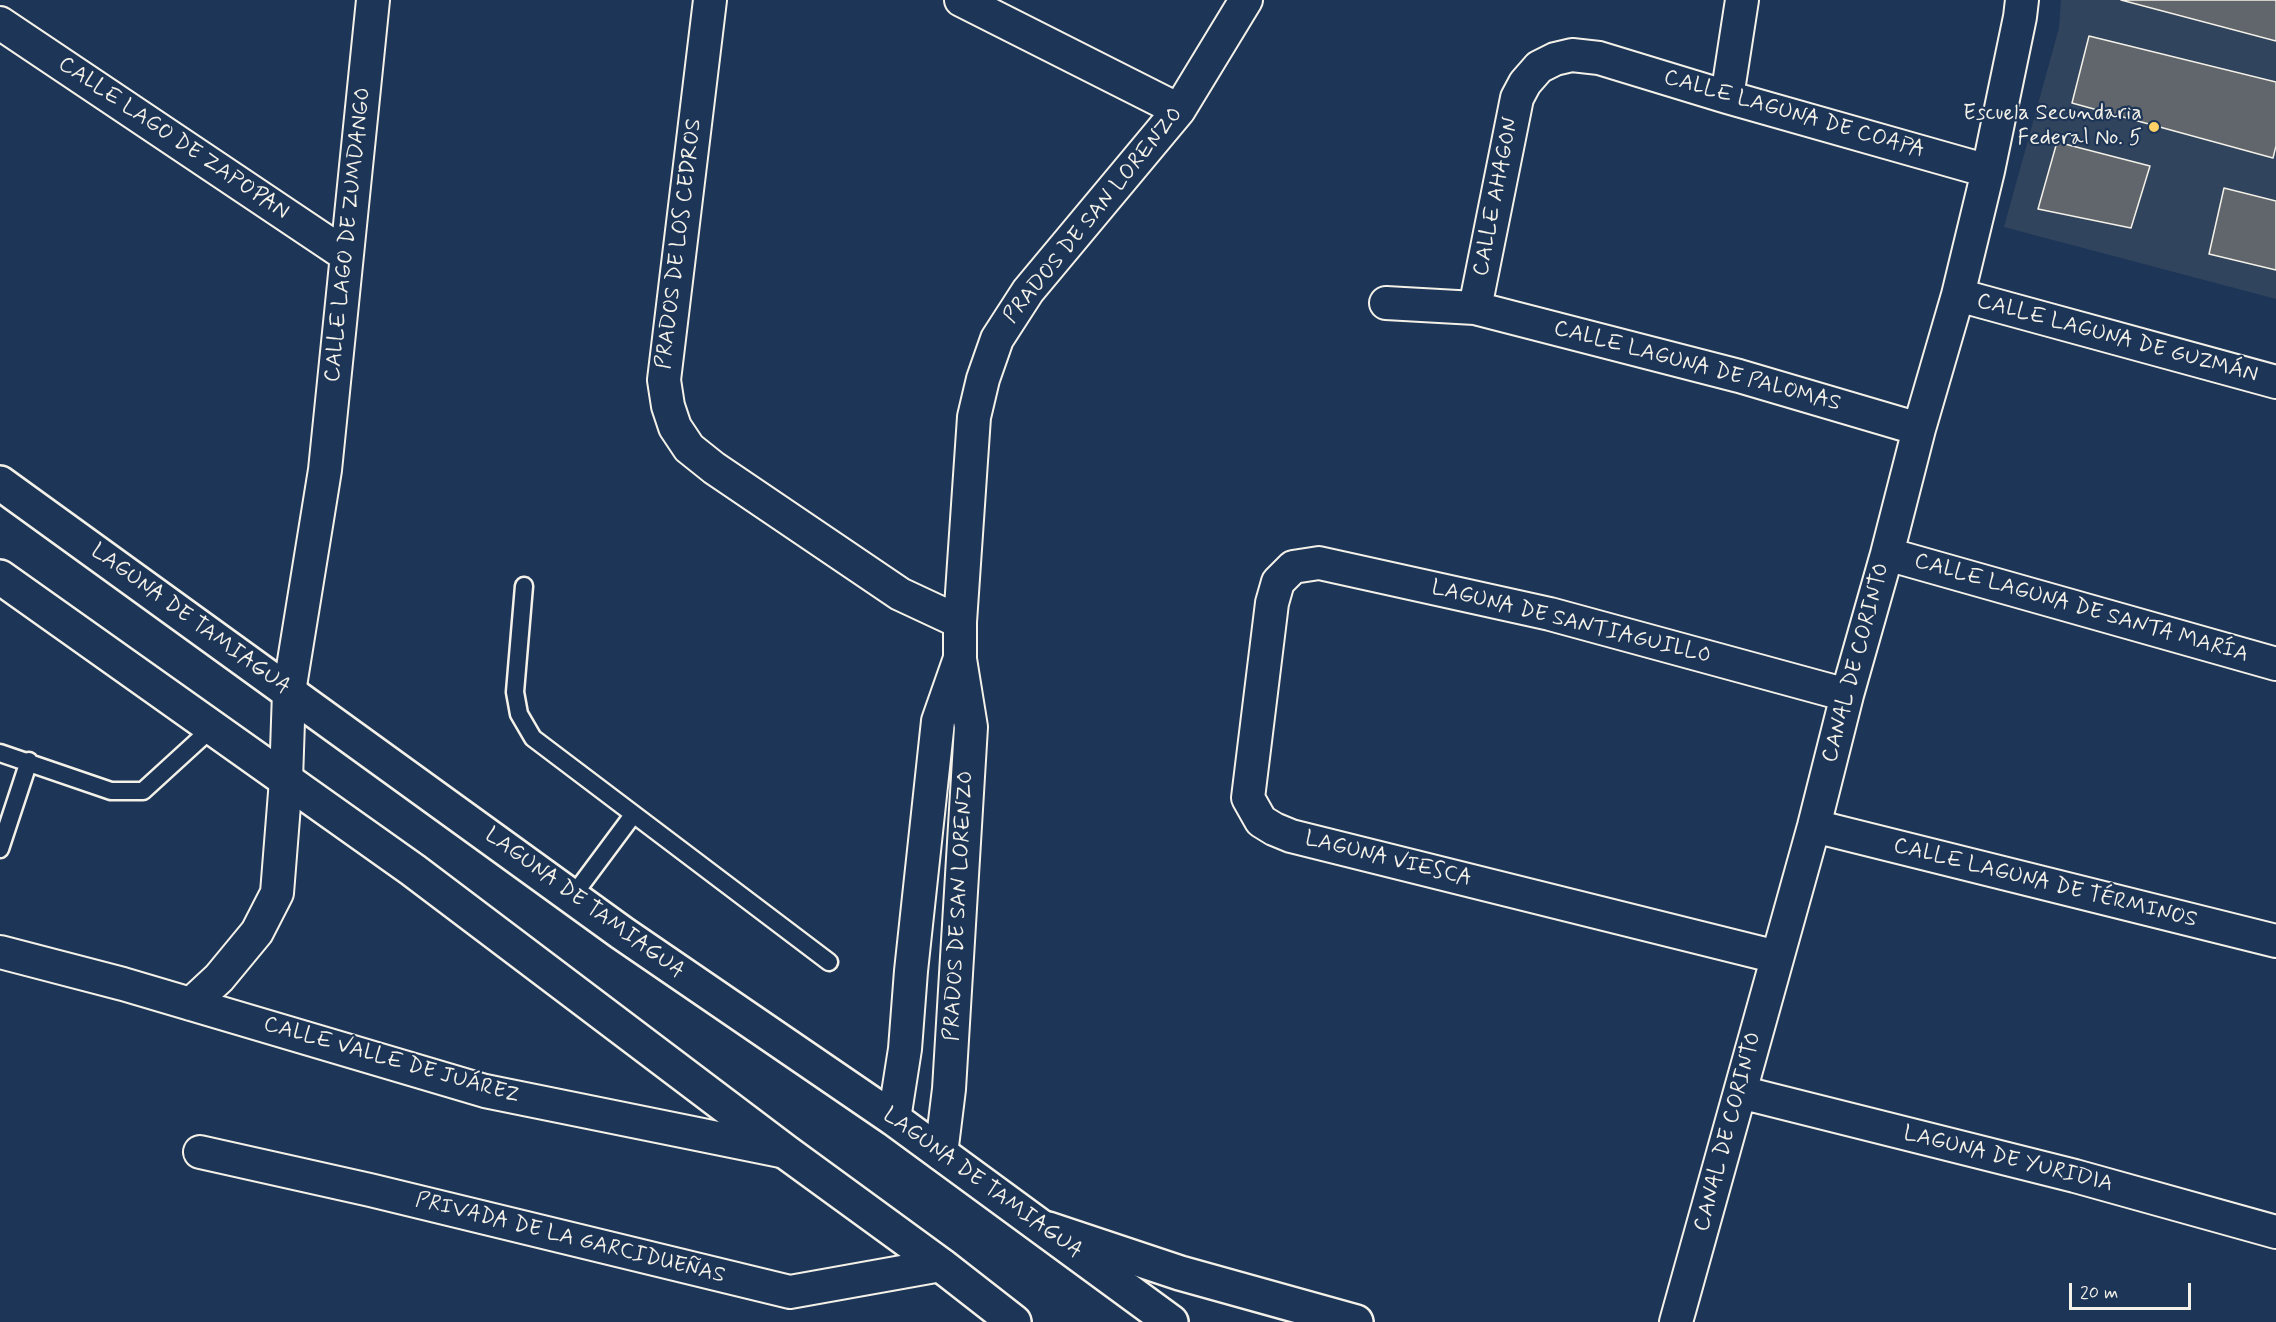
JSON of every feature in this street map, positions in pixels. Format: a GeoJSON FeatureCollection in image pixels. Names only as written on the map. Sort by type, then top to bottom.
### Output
{"type":"FeatureCollection","features":[{"type":"Feature","properties":{"kind":"main road","name":"LAGUNA DE TAMIAGUA"},"geometry":{"type":"LineString","coordinates":[[0,483],[622,933],[894,1119],[1171,1322]]}},
{"type":"Feature","properties":{"kind":"main road"},"geometry":{"type":"LineString","coordinates":[[0,577],[413,870],[1014,1322]]}},
{"type":"Feature","properties":{"kind":"main road"},"geometry":{"type":"LineString","coordinates":[[1041,1227],[1180,1273],[1356,1322]]}},
{"type":"Feature","properties":{"kind":"street","name":"CALLE LAGO DE ZUMDANGO"},"geometry":{"type":"LineString","coordinates":[[190,1004],[219,978],[257,932],[277,893],[286,780],[289,692],[325,470],[373,0]]}},
{"type":"Feature","properties":{"kind":"street","name":"PRADOS DE LOS CEDROS"},"geometry":{"type":"LineString","coordinates":[[710,0],[664,380],[668,406],[675,427],[689,448],[714,468],[900,594],[960,622]]}},
{"type":"Feature","properties":{"kind":"street"},"geometry":{"type":"LineString","coordinates":[[960,0],[1179,110]]}},
{"type":"Feature","properties":{"kind":"street","name":"PRADOS DE SAN LORENZO"},"geometry":{"type":"LineString","coordinates":[[941,1154],[949,1089],[971,727],[960,659],[960,622],[974,417],[983,379],[997,339],[1028,291],[1179,110],[1246,0]]}},
{"type":"Feature","properties":{"kind":"street"},"geometry":{"type":"LineString","coordinates":[[1727,97],[1742,0]]}},
{"type":"Feature","properties":{"kind":"street","name":"CANAL DE CORINTO"},"geometry":{"type":"LineString","coordinates":[[1676,1322],[1815,825],[1918,429],[1958,296],[1988,171],[2022,0]]}},
{"type":"Feature","properties":{"kind":"street","name":"CALLE LAGO DE ZAPOPAN"},"geometry":{"type":"LineString","coordinates":[[0,23],[346,255]]}},
{"type":"Feature","properties":{"kind":"street","name":"CALLE AHAGON"},"geometry":{"type":"LineString","coordinates":[[1386,303],[1475,308],[1517,98],[1525,83],[1539,67],[1555,59],[1572,55],[1599,58]]}},
{"type":"Feature","properties":{"kind":"street","name":"CALLE LAGUNA DE COAPA"},"geometry":{"type":"LineString","coordinates":[[1599,58],[1988,171]]}},
{"type":"Feature","properties":{"kind":"street","name":"CALLE LAGUNA DE GUZMÁN"},"geometry":{"type":"LineString","coordinates":[[1958,296],[2276,382]]}},
{"type":"Feature","properties":{"kind":"street","name":"CALLE LAGUNA DE PALOMAS"},"geometry":{"type":"LineString","coordinates":[[1475,308],[1739,376],[1918,429]]}},
{"type":"Feature","properties":{"kind":"street","name":"CALLE LAGUNA DE SANTA MARÍA"},"geometry":{"type":"LineString","coordinates":[[1887,554],[2276,664]]}},
{"type":"Feature","properties":{"kind":"street","name":"LAGUNA DE SANTIAGUILLO"},"geometry":{"type":"LineString","coordinates":[[1293,567],[1319,563],[1550,614],[1847,695]]}},
{"type":"Feature","properties":{"kind":"street","name":"LAGUNA VIESCA"},"geometry":{"type":"LineString","coordinates":[[1293,567],[1278,582],[1270,614],[1248,798],[1262,821],[1291,836],[1777,957]]}},
{"type":"Feature","properties":{"kind":"street","name":"PRADOS DE SAN LORENZO"},"geometry":{"type":"LineString","coordinates":[[894,1119],[904,1050],[938,721],[960,659]]}},
{"type":"Feature","properties":{"kind":"street","name":"CALLE LAGUNA DE TÉRMINOS"},"geometry":{"type":"LineString","coordinates":[[1815,825],[2276,941]]}},
{"type":"Feature","properties":{"kind":"street","name":"CALLE VALLE DE JUÁREZ"},"geometry":{"type":"LineString","coordinates":[[0,952],[123,984],[485,1091],[786,1152]]}},
{"type":"Feature","properties":{"kind":"street","name":"LAGUNA DE YURIDIA"},"geometry":{"type":"LineString","coordinates":[[1740,1092],[2075,1176],[2276,1232]]}},
{"type":"Feature","properties":{"kind":"street","name":"PRIVADA DE LA GARCIDUEÑAS"},"geometry":{"type":"LineString","coordinates":[[200,1152],[381,1193],[790,1292],[941,1265]]}},
{"type":"Feature","properties":{"kind":"lane"},"geometry":{"type":"LineString","coordinates":[[524,586],[515,692],[519,714],[533,738],[829,962]]}},
{"type":"Feature","properties":{"kind":"lane"},"geometry":{"type":"LineString","coordinates":[[0,753],[111,790],[143,790],[212,728]]}},
{"type":"Feature","properties":{"kind":"lane"},"geometry":{"type":"LineString","coordinates":[[0,849],[29,761]]}},
{"type":"Feature","properties":{"kind":"lane"},"geometry":{"type":"LineString","coordinates":[[572,897],[633,815]]}},
{"type":"Feature","properties":{"kind":"shaded area","name":"Escuela Secundaria Federal No. 5"},"geometry":{"type":"Polygon","coordinates":[[[2061,0],[2276,0],[2276,299],[2004,227],[2059,28],[2061,0]]]}},
{"type":"Feature","properties":{"kind":"building"},"geometry":{"type":"Polygon","coordinates":[[[2121,0],[2276,0],[2276,41],[2121,0]]]}},
{"type":"Feature","properties":{"kind":"building"},"geometry":{"type":"Polygon","coordinates":[[[2089,36],[2276,82],[2276,146],[2273,158],[2072,103],[2089,36]]]}},
{"type":"Feature","properties":{"kind":"building"},"geometry":{"type":"Polygon","coordinates":[[[2057,142],[2150,166],[2131,228],[2038,209],[2057,142]]]}},
{"type":"Feature","properties":{"kind":"building"},"geometry":{"type":"Polygon","coordinates":[[[2224,188],[2276,201],[2276,270],[2209,254],[2224,188]]]}},
{"type":"Feature","properties":{"kind":"place","name":"Escuela Secundaria Federal No. 5"},"geometry":{"type":"Point","coordinates":[2154,127]}}]}
